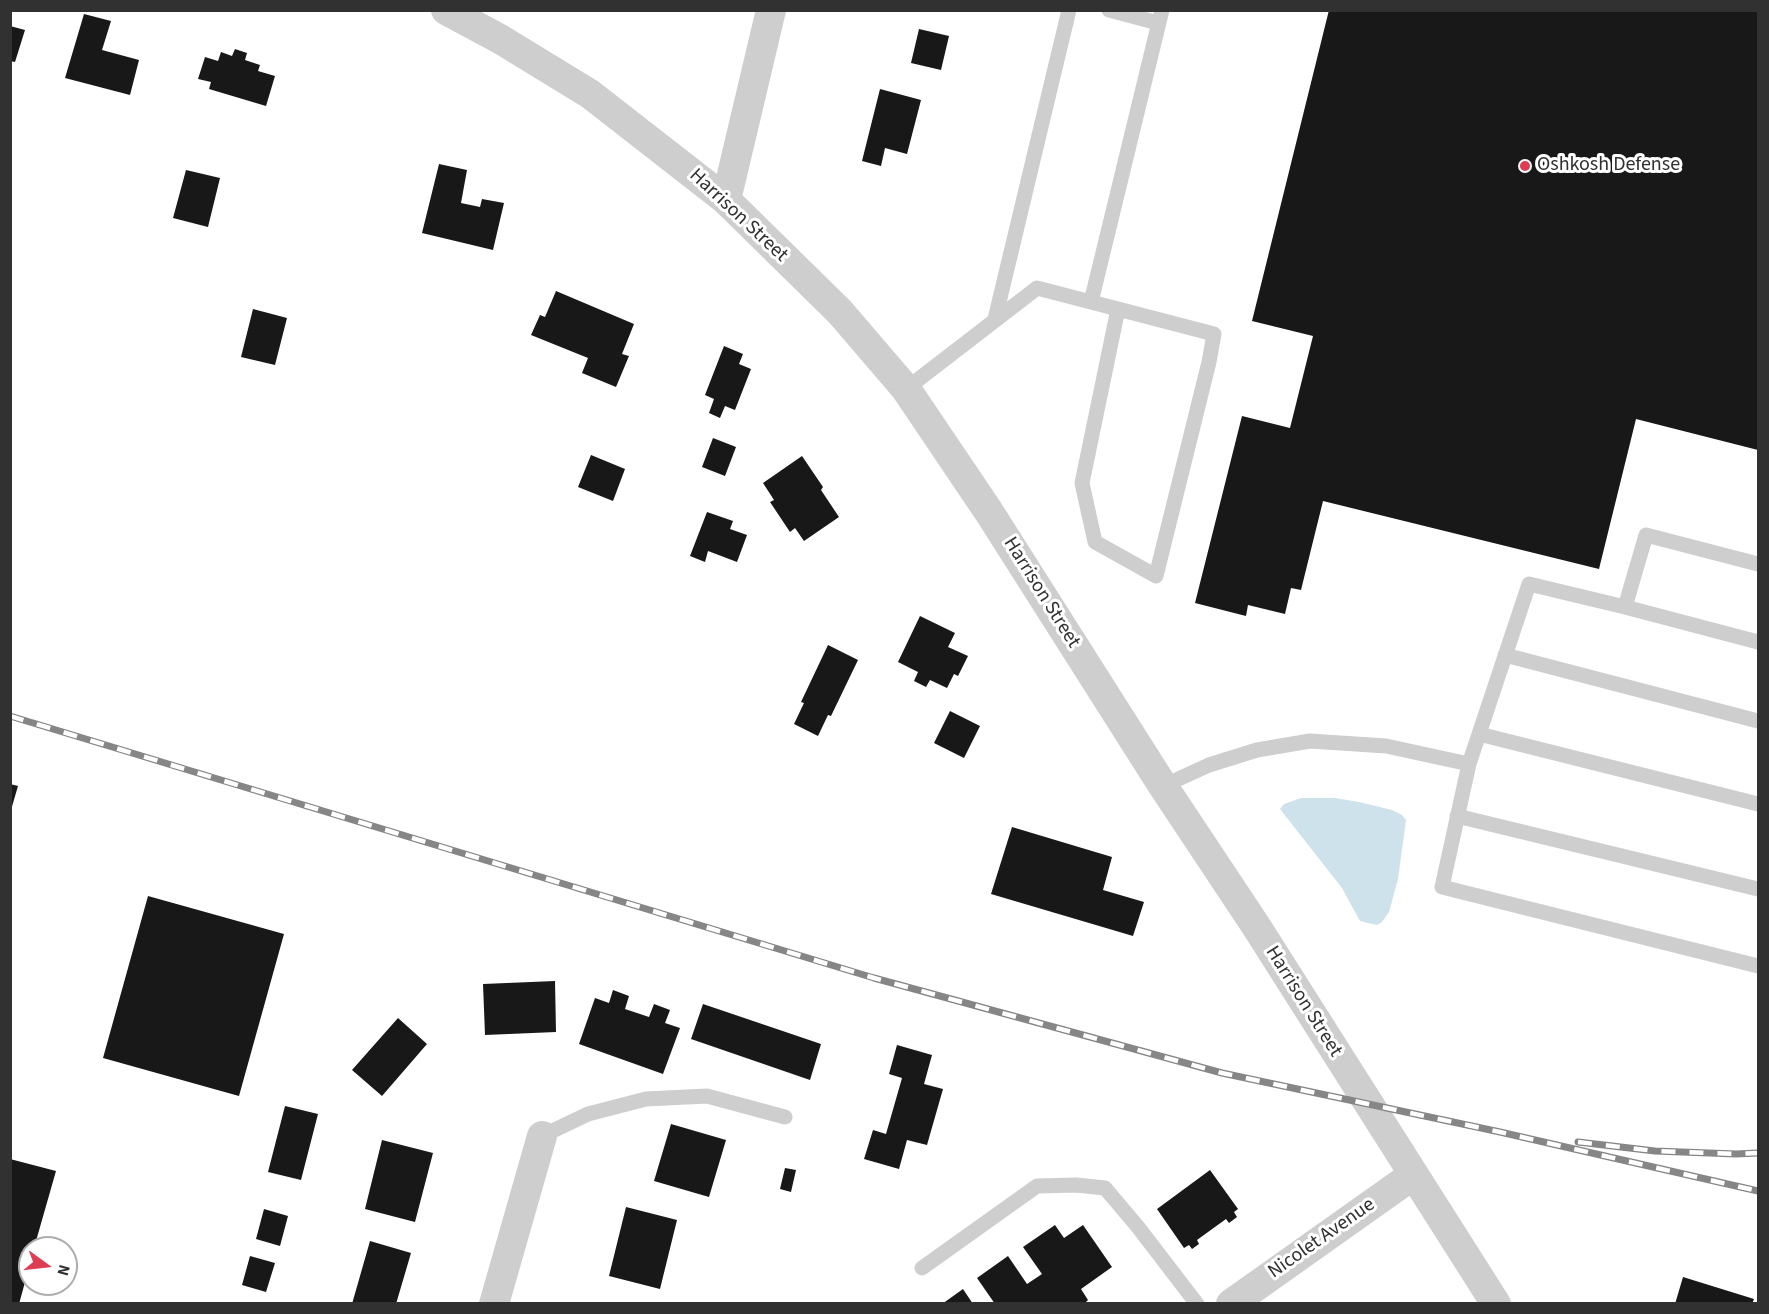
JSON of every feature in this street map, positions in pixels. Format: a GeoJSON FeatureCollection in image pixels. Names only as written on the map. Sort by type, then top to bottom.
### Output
{"type":"FeatureCollection","features":[{"type":"Feature","properties":{"kind":"street","name":"Harrison Street"},"geometry":{"type":"LineString","coordinates":[[446,10],[500,39],[590,94],[726,200],[840,312],[906,389],[989,512],[1163,786],[1256,926],[1496,1304]]}},
{"type":"Feature","properties":{"kind":"street"},"geometry":{"type":"LineString","coordinates":[[726,200],[771,10]]}},
{"type":"Feature","properties":{"kind":"street"},"geometry":{"type":"LineString","coordinates":[[494,1304],[542,1136]]}},
{"type":"Feature","properties":{"kind":"street","name":"Nicolet Avenue"},"geometry":{"type":"LineString","coordinates":[[1231,1304],[1413,1175]]}},
{"type":"Feature","properties":{"kind":"lane"},"geometry":{"type":"LineString","coordinates":[[995,319],[1069,10]]}},
{"type":"Feature","properties":{"kind":"lane"},"geometry":{"type":"LineString","coordinates":[[1091,302],[1160,17],[1108,10]]}},
{"type":"Feature","properties":{"kind":"lane"},"geometry":{"type":"LineString","coordinates":[[906,389],[1037,288],[1118,309],[1214,334],[1156,576],[1095,542],[1082,483],[1118,309]]}},
{"type":"Feature","properties":{"kind":"lane"},"geometry":{"type":"LineString","coordinates":[[1624,607],[1646,535],[1758,564]]}},
{"type":"Feature","properties":{"kind":"lane"},"geometry":{"type":"LineString","coordinates":[[1758,642],[1529,584],[1469,764],[1442,887],[1758,966]]}},
{"type":"Feature","properties":{"kind":"lane"},"geometry":{"type":"LineString","coordinates":[[1505,655],[1758,721]]}},
{"type":"Feature","properties":{"kind":"lane"},"geometry":{"type":"LineString","coordinates":[[1479,734],[1758,804]]}},
{"type":"Feature","properties":{"kind":"lane"},"geometry":{"type":"LineString","coordinates":[[1163,786],[1209,765],[1257,750],[1310,741],[1386,746],[1469,764]]}},
{"type":"Feature","properties":{"kind":"lane"},"geometry":{"type":"LineString","coordinates":[[1457,816],[1758,889]]}},
{"type":"Feature","properties":{"kind":"lane"},"geometry":{"type":"LineString","coordinates":[[542,1136],[588,1114],[646,1099],[707,1096],[785,1117]]}},
{"type":"Feature","properties":{"kind":"lane"},"geometry":{"type":"LineString","coordinates":[[922,1268],[1037,1186],[1076,1185],[1105,1188],[1197,1304]]}},
{"type":"Feature","properties":{"kind":"water"},"geometry":{"type":"Polygon","coordinates":[[[1301,798],[1335,798],[1359,802],[1392,810],[1406,820],[1398,879],[1389,912],[1382,922],[1377,925],[1360,921],[1342,888],[1280,809],[1284,804],[1301,798]]]}},
{"type":"Feature","properties":{"kind":"building","name":"Oshkosh Defense"},"geometry":{"type":"Polygon","coordinates":[[[1329,10],[1758,10],[1758,450],[1636,419],[1599,569],[1323,501],[1301,590],[1291,588],[1285,614],[1248,605],[1246,616],[1195,603],[1242,416],[1290,428],[1313,336],[1252,321],[1329,10]]]}},
{"type":"Feature","properties":{"kind":"building"},"geometry":{"type":"Polygon","coordinates":[[[84,14],[111,21],[102,50],[139,60],[130,95],[65,78],[84,14]]]}},
{"type":"Feature","properties":{"kind":"building"},"geometry":{"type":"Polygon","coordinates":[[[10,26],[25,30],[15,62],[10,61],[10,26]]]}},
{"type":"Feature","properties":{"kind":"building"},"geometry":{"type":"Polygon","coordinates":[[[919,29],[949,36],[941,70],[911,63],[919,29]]]}},
{"type":"Feature","properties":{"kind":"building"},"geometry":{"type":"Polygon","coordinates":[[[235,49],[247,53],[245,60],[260,65],[258,71],[275,76],[266,106],[209,89],[211,82],[198,79],[205,57],[218,61],[221,52],[232,56],[235,49]]]}},
{"type":"Feature","properties":{"kind":"building"},"geometry":{"type":"Polygon","coordinates":[[[880,89],[921,100],[907,154],[885,148],[881,166],[862,161],[880,89]]]}},
{"type":"Feature","properties":{"kind":"building"},"geometry":{"type":"Polygon","coordinates":[[[439,164],[467,170],[461,203],[480,207],[482,199],[504,203],[493,250],[422,233],[439,164]]]}},
{"type":"Feature","properties":{"kind":"building"},"geometry":{"type":"Polygon","coordinates":[[[186,170],[220,178],[208,227],[173,218],[186,170]]]}},
{"type":"Feature","properties":{"kind":"building"},"geometry":{"type":"Polygon","coordinates":[[[556,291],[634,324],[622,354],[629,356],[616,387],[582,373],[588,358],[531,335],[540,315],[545,317],[556,291]]]}},
{"type":"Feature","properties":{"kind":"building"},"geometry":{"type":"Polygon","coordinates":[[[253,309],[287,318],[275,365],[241,357],[253,309]]]}},
{"type":"Feature","properties":{"kind":"building"},"geometry":{"type":"Polygon","coordinates":[[[724,346],[743,354],[739,364],[751,369],[735,410],[725,406],[720,418],[709,413],[714,399],[705,395],[724,346]]]}},
{"type":"Feature","properties":{"kind":"building"},"geometry":{"type":"Polygon","coordinates":[[[713,438],[736,447],[725,476],[702,467],[713,438]]]}},
{"type":"Feature","properties":{"kind":"building"},"geometry":{"type":"Polygon","coordinates":[[[591,455],[625,469],[613,501],[578,487],[591,455]]]}},
{"type":"Feature","properties":{"kind":"building"},"geometry":{"type":"Polygon","coordinates":[[[802,456],[823,487],[821,490],[839,517],[804,541],[795,528],[790,532],[770,502],[774,500],[763,483],[802,456]]]}},
{"type":"Feature","properties":{"kind":"building"},"geometry":{"type":"Polygon","coordinates":[[[707,512],[733,521],[730,529],[747,535],[737,562],[708,551],[705,562],[690,556],[707,512]]]}},
{"type":"Feature","properties":{"kind":"building"},"geometry":{"type":"Polygon","coordinates":[[[920,616],[955,633],[948,647],[968,656],[958,676],[954,674],[947,688],[930,680],[926,687],[914,681],[918,672],[898,662],[920,616]]]}},
{"type":"Feature","properties":{"kind":"building"},"geometry":{"type":"Polygon","coordinates":[[[828,645],[858,660],[831,716],[828,715],[818,736],[794,724],[804,703],[801,702],[828,645]]]}},
{"type":"Feature","properties":{"kind":"building"},"geometry":{"type":"Polygon","coordinates":[[[950,711],[980,726],[964,758],[934,743],[950,711]]]}},
{"type":"Feature","properties":{"kind":"building"},"geometry":{"type":"Polygon","coordinates":[[[10,784],[18,786],[11,810],[10,810],[10,784]]]}},
{"type":"Feature","properties":{"kind":"building"},"geometry":{"type":"Polygon","coordinates":[[[1012,827],[1112,857],[1103,890],[1144,902],[1133,936],[991,894],[1012,827]]]}},
{"type":"Feature","properties":{"kind":"building"},"geometry":{"type":"Polygon","coordinates":[[[148,896],[284,934],[239,1096],[103,1058],[148,896]]]}},
{"type":"Feature","properties":{"kind":"building"},"geometry":{"type":"Polygon","coordinates":[[[555,981],[556,1032],[485,1035],[483,984],[555,981]]]}},
{"type":"Feature","properties":{"kind":"building"},"geometry":{"type":"Polygon","coordinates":[[[613,990],[629,996],[625,1009],[649,1017],[654,1004],[670,1010],[665,1023],[680,1028],[663,1074],[579,1044],[595,998],[609,1003],[613,990]]]}},
{"type":"Feature","properties":{"kind":"building"},"geometry":{"type":"Polygon","coordinates":[[[703,1004],[821,1044],[810,1080],[691,1039],[703,1004]]]}},
{"type":"Feature","properties":{"kind":"building"},"geometry":{"type":"Polygon","coordinates":[[[398,1018],[427,1044],[382,1096],[352,1070],[398,1018]]]}},
{"type":"Feature","properties":{"kind":"building"},"geometry":{"type":"Polygon","coordinates":[[[897,1045],[932,1055],[924,1084],[943,1089],[927,1145],[907,1140],[899,1169],[864,1159],[873,1130],[886,1134],[902,1078],[889,1074],[897,1045]]]}},
{"type":"Feature","properties":{"kind":"building"},"geometry":{"type":"Polygon","coordinates":[[[285,1106],[318,1114],[301,1180],[268,1172],[285,1106]]]}},
{"type":"Feature","properties":{"kind":"building"},"geometry":{"type":"Polygon","coordinates":[[[671,1124],[726,1140],[709,1197],[654,1181],[671,1124]]]}},
{"type":"Feature","properties":{"kind":"building"},"geometry":{"type":"Polygon","coordinates":[[[382,1140],[433,1153],[415,1222],[365,1209],[382,1140]]]}},
{"type":"Feature","properties":{"kind":"building"},"geometry":{"type":"Polygon","coordinates":[[[10,1159],[56,1171],[37,1236],[18,1236],[18,1296],[21,1296],[19,1304],[10,1304],[10,1159]]]}},
{"type":"Feature","properties":{"kind":"building"},"geometry":{"type":"Polygon","coordinates":[[[785,1168],[796,1170],[791,1192],[780,1189],[785,1168]]]}},
{"type":"Feature","properties":{"kind":"building"},"geometry":{"type":"Polygon","coordinates":[[[1210,1170],[1238,1209],[1234,1212],[1237,1217],[1229,1223],[1226,1219],[1197,1240],[1199,1244],[1192,1249],[1189,1245],[1184,1248],[1157,1209],[1210,1170]]]}},
{"type":"Feature","properties":{"kind":"building"},"geometry":{"type":"Polygon","coordinates":[[[626,1207],[677,1220],[660,1289],[609,1276],[626,1207]]]}},
{"type":"Feature","properties":{"kind":"building"},"geometry":{"type":"Polygon","coordinates":[[[264,1209],[288,1216],[280,1246],[256,1239],[264,1209]]]}},
{"type":"Feature","properties":{"kind":"building"},"geometry":{"type":"Polygon","coordinates":[[[1055,1225],[1064,1238],[1083,1225],[1112,1267],[1081,1289],[1088,1300],[1084,1304],[995,1304],[977,1278],[1008,1256],[1027,1284],[1042,1274],[1023,1247],[1055,1225]]]}},
{"type":"Feature","properties":{"kind":"building"},"geometry":{"type":"Polygon","coordinates":[[[370,1241],[411,1253],[396,1304],[352,1304],[370,1241]]]}},
{"type":"Feature","properties":{"kind":"building"},"geometry":{"type":"Polygon","coordinates":[[[250,1256],[275,1263],[266,1292],[242,1285],[250,1256]]]}},
{"type":"Feature","properties":{"kind":"building"},"geometry":{"type":"Polygon","coordinates":[[[1683,1277],[1754,1299],[1752,1304],[1675,1304],[1683,1277]]]}},
{"type":"Feature","properties":{"kind":"building"},"geometry":{"type":"Polygon","coordinates":[[[963,1289],[973,1304],[942,1304],[963,1289]]]}},
{"type":"Feature","properties":{"kind":"railway"},"geometry":{"type":"LineString","coordinates":[[10,716],[874,978],[1222,1073],[1500,1132],[1758,1191]]}},
{"type":"Feature","properties":{"kind":"railway"},"geometry":{"type":"LineString","coordinates":[[1578,1142],[1655,1151],[1758,1153]]}},
{"type":"Feature","properties":{"kind":"place","name":"Oshkosh Defense"},"geometry":{"type":"Point","coordinates":[1525,166]}}]}
